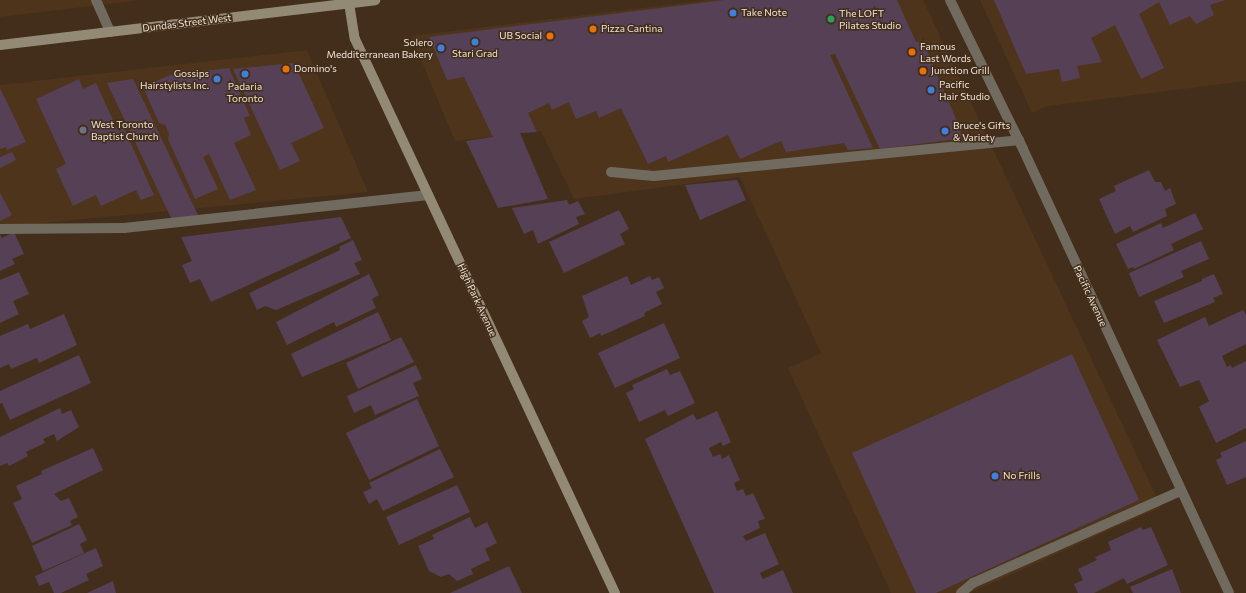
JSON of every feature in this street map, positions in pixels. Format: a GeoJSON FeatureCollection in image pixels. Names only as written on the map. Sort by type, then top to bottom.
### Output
{"type":"FeatureCollection","features":[{"type":"Feature","properties":{"kind":"street"},"geometry":{"type":"LineString","coordinates":[[96,0],[110,32]]}},
{"type":"Feature","properties":{"kind":"street","name":"Dundas Street West"},"geometry":{"type":"LineString","coordinates":[[0,45],[375,0]]}},
{"type":"Feature","properties":{"kind":"street","name":"Pacific Avenue"},"geometry":{"type":"LineString","coordinates":[[950,0],[1019,140],[1229,593]]}},
{"type":"Feature","properties":{"kind":"street","name":"High Park Avenue"},"geometry":{"type":"LineString","coordinates":[[350,3],[355,39],[615,593]]}},
{"type":"Feature","properties":{"kind":"street"},"geometry":{"type":"LineString","coordinates":[[611,172],[654,176],[1019,140]]}},
{"type":"Feature","properties":{"kind":"street"},"geometry":{"type":"LineString","coordinates":[[0,229],[124,228],[428,196]]}},
{"type":"Feature","properties":{"kind":"street"},"geometry":{"type":"LineString","coordinates":[[961,593],[973,583],[1181,491]]}},
{"type":"Feature","properties":{"kind":"shaded area"},"geometry":{"type":"Polygon","coordinates":[[[0,0],[142,0],[0,17],[0,0]]]}},
{"type":"Feature","properties":{"kind":"shaded area"},"geometry":{"type":"Polygon","coordinates":[[[707,0],[923,0],[1161,507],[970,593],[891,593],[788,368],[821,353],[740,177],[574,199],[541,131],[455,141],[411,36],[707,0]]]}},
{"type":"Feature","properties":{"kind":"shaded area"},"geometry":{"type":"Polygon","coordinates":[[[980,0],[1246,0],[1246,81],[1048,106],[1032,113],[980,0]]]}},
{"type":"Feature","properties":{"kind":"shaded area"},"geometry":{"type":"Polygon","coordinates":[[[307,50],[368,192],[0,227],[0,85],[307,50]]]}},
{"type":"Feature","properties":{"kind":"building"},"geometry":{"type":"Polygon","coordinates":[[[724,0],[897,0],[916,42],[923,41],[964,138],[880,149],[835,54],[830,55],[873,148],[848,150],[844,143],[786,152],[781,141],[740,159],[728,135],[668,162],[666,156],[648,164],[621,108],[599,118],[596,111],[576,119],[569,102],[552,110],[549,103],[528,113],[537,132],[520,133],[548,199],[498,208],[466,141],[493,137],[464,77],[447,80],[429,37],[724,0]]]}},
{"type":"Feature","properties":{"kind":"building"},"geometry":{"type":"Polygon","coordinates":[[[994,0],[1226,0],[1210,5],[1214,15],[1196,24],[1190,16],[1170,25],[1159,2],[1139,14],[1164,68],[1141,79],[1115,25],[1091,38],[1102,62],[1077,66],[1080,78],[1062,82],[1059,69],[1026,74],[994,0]]]}},
{"type":"Feature","properties":{"kind":"building"},"geometry":{"type":"Polygon","coordinates":[[[294,63],[324,128],[291,143],[300,161],[280,170],[233,69],[294,63]]]}},
{"type":"Feature","properties":{"kind":"building"},"geometry":{"type":"Polygon","coordinates":[[[229,68],[250,116],[244,118],[251,135],[234,143],[256,190],[230,200],[209,154],[203,157],[218,189],[195,199],[168,139],[169,134],[165,125],[159,123],[143,87],[170,75],[229,68]]]}},
{"type":"Feature","properties":{"kind":"building"},"geometry":{"type":"Polygon","coordinates":[[[79,79],[83,89],[96,83],[118,131],[124,128],[154,195],[141,200],[136,190],[101,206],[96,195],[73,206],[56,169],[66,164],[36,99],[79,79]]]}},
{"type":"Feature","properties":{"kind":"building"},"geometry":{"type":"Polygon","coordinates":[[[133,79],[199,217],[173,222],[107,83],[133,79]]]}},
{"type":"Feature","properties":{"kind":"building"},"geometry":{"type":"Polygon","coordinates":[[[0,88],[26,142],[7,150],[6,147],[0,149],[0,88]]]}},
{"type":"Feature","properties":{"kind":"building"},"geometry":{"type":"Polygon","coordinates":[[[12,152],[16,160],[0,168],[0,157],[12,152]]]}},
{"type":"Feature","properties":{"kind":"building"},"geometry":{"type":"Polygon","coordinates":[[[1149,170],[1155,182],[1161,182],[1165,191],[1170,188],[1176,204],[1165,209],[1167,216],[1133,232],[1130,226],[1115,234],[1099,199],[1116,191],[1114,186],[1149,170]]]}},
{"type":"Feature","properties":{"kind":"building"},"geometry":{"type":"Polygon","coordinates":[[[737,180],[746,200],[700,220],[685,185],[737,180]]]}},
{"type":"Feature","properties":{"kind":"building"},"geometry":{"type":"Polygon","coordinates":[[[0,193],[12,215],[0,221],[0,193]]]}},
{"type":"Feature","properties":{"kind":"building"},"geometry":{"type":"Polygon","coordinates":[[[567,200],[569,205],[578,201],[585,214],[576,217],[579,224],[538,244],[533,230],[524,234],[512,208],[567,200]]]}},
{"type":"Feature","properties":{"kind":"building"},"geometry":{"type":"Polygon","coordinates":[[[619,210],[629,229],[620,234],[625,244],[564,273],[549,242],[619,210]]]}},
{"type":"Feature","properties":{"kind":"building"},"geometry":{"type":"Polygon","coordinates":[[[1195,213],[1203,229],[1171,244],[1174,250],[1134,269],[1133,267],[1128,269],[1116,244],[1161,223],[1163,228],[1195,213]]]}},
{"type":"Feature","properties":{"kind":"building"},"geometry":{"type":"Polygon","coordinates":[[[341,217],[351,238],[211,302],[200,279],[190,283],[182,265],[192,261],[181,237],[341,217]]]}},
{"type":"Feature","properties":{"kind":"building"},"geometry":{"type":"Polygon","coordinates":[[[14,232],[24,254],[12,259],[15,264],[0,271],[0,234],[2,238],[14,232]]]}},
{"type":"Feature","properties":{"kind":"building"},"geometry":{"type":"Polygon","coordinates":[[[353,240],[362,260],[354,263],[360,274],[276,310],[265,306],[257,310],[249,293],[340,250],[339,247],[353,240]]]}},
{"type":"Feature","properties":{"kind":"building"},"geometry":{"type":"Polygon","coordinates":[[[1201,241],[1209,259],[1181,271],[1184,277],[1139,297],[1129,273],[1201,241]]]}},
{"type":"Feature","properties":{"kind":"building"},"geometry":{"type":"Polygon","coordinates":[[[19,272],[29,294],[13,301],[19,314],[0,323],[0,280],[19,272]]]}},
{"type":"Feature","properties":{"kind":"building"},"geometry":{"type":"Polygon","coordinates":[[[369,274],[379,295],[372,299],[376,308],[336,327],[334,322],[287,345],[276,322],[369,274]]]}},
{"type":"Feature","properties":{"kind":"building"},"geometry":{"type":"Polygon","coordinates":[[[1214,274],[1223,294],[1213,298],[1215,302],[1164,323],[1154,301],[1202,281],[1202,279],[1214,274]]]}},
{"type":"Feature","properties":{"kind":"building"},"geometry":{"type":"Polygon","coordinates":[[[627,276],[631,285],[650,276],[652,280],[659,277],[664,288],[656,292],[662,304],[644,313],[645,316],[601,336],[600,333],[590,338],[582,321],[589,317],[582,296],[627,276]]]}},
{"type":"Feature","properties":{"kind":"building"},"geometry":{"type":"Polygon","coordinates":[[[1243,310],[1246,315],[1246,344],[1222,356],[1227,367],[1231,365],[1232,368],[1246,361],[1246,428],[1216,443],[1199,407],[1209,401],[1199,380],[1180,387],[1157,340],[1205,317],[1209,326],[1243,310]]]}},
{"type":"Feature","properties":{"kind":"building"},"geometry":{"type":"Polygon","coordinates":[[[378,312],[391,340],[302,377],[291,354],[378,312]]]}},
{"type":"Feature","properties":{"kind":"building"},"geometry":{"type":"Polygon","coordinates":[[[64,314],[77,345],[39,363],[37,358],[11,369],[9,364],[0,368],[0,336],[28,324],[30,329],[64,314]]]}},
{"type":"Feature","properties":{"kind":"building"},"geometry":{"type":"Polygon","coordinates":[[[664,323],[680,358],[615,388],[598,353],[664,323]]]}},
{"type":"Feature","properties":{"kind":"building"},"geometry":{"type":"Polygon","coordinates":[[[401,337],[414,362],[358,389],[346,363],[401,337]]]}},
{"type":"Feature","properties":{"kind":"building","name":"No Frills"},"geometry":{"type":"Polygon","coordinates":[[[1072,354],[1139,500],[936,593],[916,593],[852,453],[1072,354]]]}},
{"type":"Feature","properties":{"kind":"building"},"geometry":{"type":"Polygon","coordinates":[[[79,355],[91,383],[10,420],[2,403],[0,404],[0,391],[79,355]]]}},
{"type":"Feature","properties":{"kind":"building"},"geometry":{"type":"Polygon","coordinates":[[[416,365],[422,379],[413,383],[419,396],[375,415],[371,405],[354,413],[347,396],[416,365]]]}},
{"type":"Feature","properties":{"kind":"building"},"geometry":{"type":"Polygon","coordinates":[[[667,369],[670,375],[680,371],[695,403],[668,416],[665,410],[639,422],[626,393],[634,389],[632,385],[667,369]]]}},
{"type":"Feature","properties":{"kind":"building"},"geometry":{"type":"Polygon","coordinates":[[[417,399],[439,446],[369,480],[346,433],[417,399]]]}},
{"type":"Feature","properties":{"kind":"building"},"geometry":{"type":"Polygon","coordinates":[[[60,408],[62,414],[71,410],[79,427],[57,441],[54,434],[43,439],[45,443],[26,452],[28,456],[9,466],[7,463],[0,466],[0,437],[60,408]]]}},
{"type":"Feature","properties":{"kind":"building"},"geometry":{"type":"Polygon","coordinates":[[[717,411],[731,442],[723,446],[721,442],[709,448],[713,457],[720,454],[722,459],[729,455],[740,480],[734,483],[737,491],[743,489],[746,496],[753,493],[765,519],[758,521],[760,528],[743,536],[746,541],[765,533],[779,564],[760,573],[763,579],[783,570],[793,593],[714,593],[645,439],[693,414],[697,420],[717,411]]]}},
{"type":"Feature","properties":{"kind":"building"},"geometry":{"type":"Polygon","coordinates":[[[1246,441],[1246,477],[1227,485],[1216,460],[1222,457],[1220,453],[1246,441]]]}},
{"type":"Feature","properties":{"kind":"building"},"geometry":{"type":"Polygon","coordinates":[[[93,448],[103,470],[54,494],[61,501],[69,498],[78,517],[70,521],[72,525],[32,543],[13,503],[22,499],[16,486],[42,474],[41,471],[93,448]]]}},
{"type":"Feature","properties":{"kind":"building"},"geometry":{"type":"Polygon","coordinates":[[[440,449],[454,477],[383,511],[377,499],[369,504],[363,492],[372,488],[369,483],[440,449]]]}},
{"type":"Feature","properties":{"kind":"building"},"geometry":{"type":"Polygon","coordinates":[[[457,485],[470,512],[399,545],[386,517],[457,485]]]}},
{"type":"Feature","properties":{"kind":"building"},"geometry":{"type":"Polygon","coordinates":[[[470,517],[475,528],[487,522],[497,543],[485,549],[490,560],[471,569],[473,574],[457,581],[449,574],[441,577],[429,571],[418,546],[434,539],[432,535],[470,517]]]}},
{"type":"Feature","properties":{"kind":"building"},"geometry":{"type":"Polygon","coordinates":[[[79,524],[87,540],[80,544],[84,553],[43,571],[32,546],[79,524]]]}},
{"type":"Feature","properties":{"kind":"building"},"geometry":{"type":"Polygon","coordinates":[[[1141,527],[1143,530],[1151,527],[1168,565],[1127,584],[1124,578],[1094,593],[1078,593],[1074,584],[1083,580],[1078,569],[1097,560],[1095,557],[1111,550],[1108,542],[1141,527]]]}},
{"type":"Feature","properties":{"kind":"building"},"geometry":{"type":"Polygon","coordinates":[[[96,548],[103,566],[86,574],[89,580],[61,593],[54,593],[49,582],[39,586],[35,576],[96,548]]]}},
{"type":"Feature","properties":{"kind":"building"},"geometry":{"type":"Polygon","coordinates":[[[509,566],[522,593],[450,593],[509,566]]]}},
{"type":"Feature","properties":{"kind":"building"},"geometry":{"type":"Polygon","coordinates":[[[1172,569],[1181,593],[1133,593],[1130,587],[1172,569]]]}},
{"type":"Feature","properties":{"kind":"building"},"geometry":{"type":"Polygon","coordinates":[[[113,581],[116,593],[87,593],[113,581]]]}},
{"type":"Feature","properties":{"kind":"place","name":"Take Note"},"geometry":{"type":"Point","coordinates":[733,13]}},
{"type":"Feature","properties":{"kind":"place","name":"The LOFT Pilates Studio"},"geometry":{"type":"Point","coordinates":[831,19]}},
{"type":"Feature","properties":{"kind":"place","name":"Pizza Cantina"},"geometry":{"type":"Point","coordinates":[593,29]}},
{"type":"Feature","properties":{"kind":"place","name":"UB Social"},"geometry":{"type":"Point","coordinates":[550,36]}},
{"type":"Feature","properties":{"kind":"place","name":"Stari Grad"},"geometry":{"type":"Point","coordinates":[475,42]}},
{"type":"Feature","properties":{"kind":"place","name":"Solero Medditerranean Bakery"},"geometry":{"type":"Point","coordinates":[441,48]}},
{"type":"Feature","properties":{"kind":"place","name":"Famous Last Words"},"geometry":{"type":"Point","coordinates":[912,52]}},
{"type":"Feature","properties":{"kind":"place","name":"Domino's"},"geometry":{"type":"Point","coordinates":[286,69]}},
{"type":"Feature","properties":{"kind":"place","name":"Junction Grill"},"geometry":{"type":"Point","coordinates":[923,71]}},
{"type":"Feature","properties":{"kind":"place","name":"Padaria Toronto"},"geometry":{"type":"Point","coordinates":[245,74]}},
{"type":"Feature","properties":{"kind":"place","name":"Gossips Hairstylists Inc."},"geometry":{"type":"Point","coordinates":[217,79]}},
{"type":"Feature","properties":{"kind":"place","name":"Pacific Hair Studio"},"geometry":{"type":"Point","coordinates":[931,90]}},
{"type":"Feature","properties":{"kind":"place","name":"West Toronto Baptist Church"},"geometry":{"type":"Point","coordinates":[83,130]}},
{"type":"Feature","properties":{"kind":"place","name":"Bruce's Gifts & Variety"},"geometry":{"type":"Point","coordinates":[945,131]}},
{"type":"Feature","properties":{"kind":"place","name":"No Frills"},"geometry":{"type":"Point","coordinates":[995,476]}}]}
